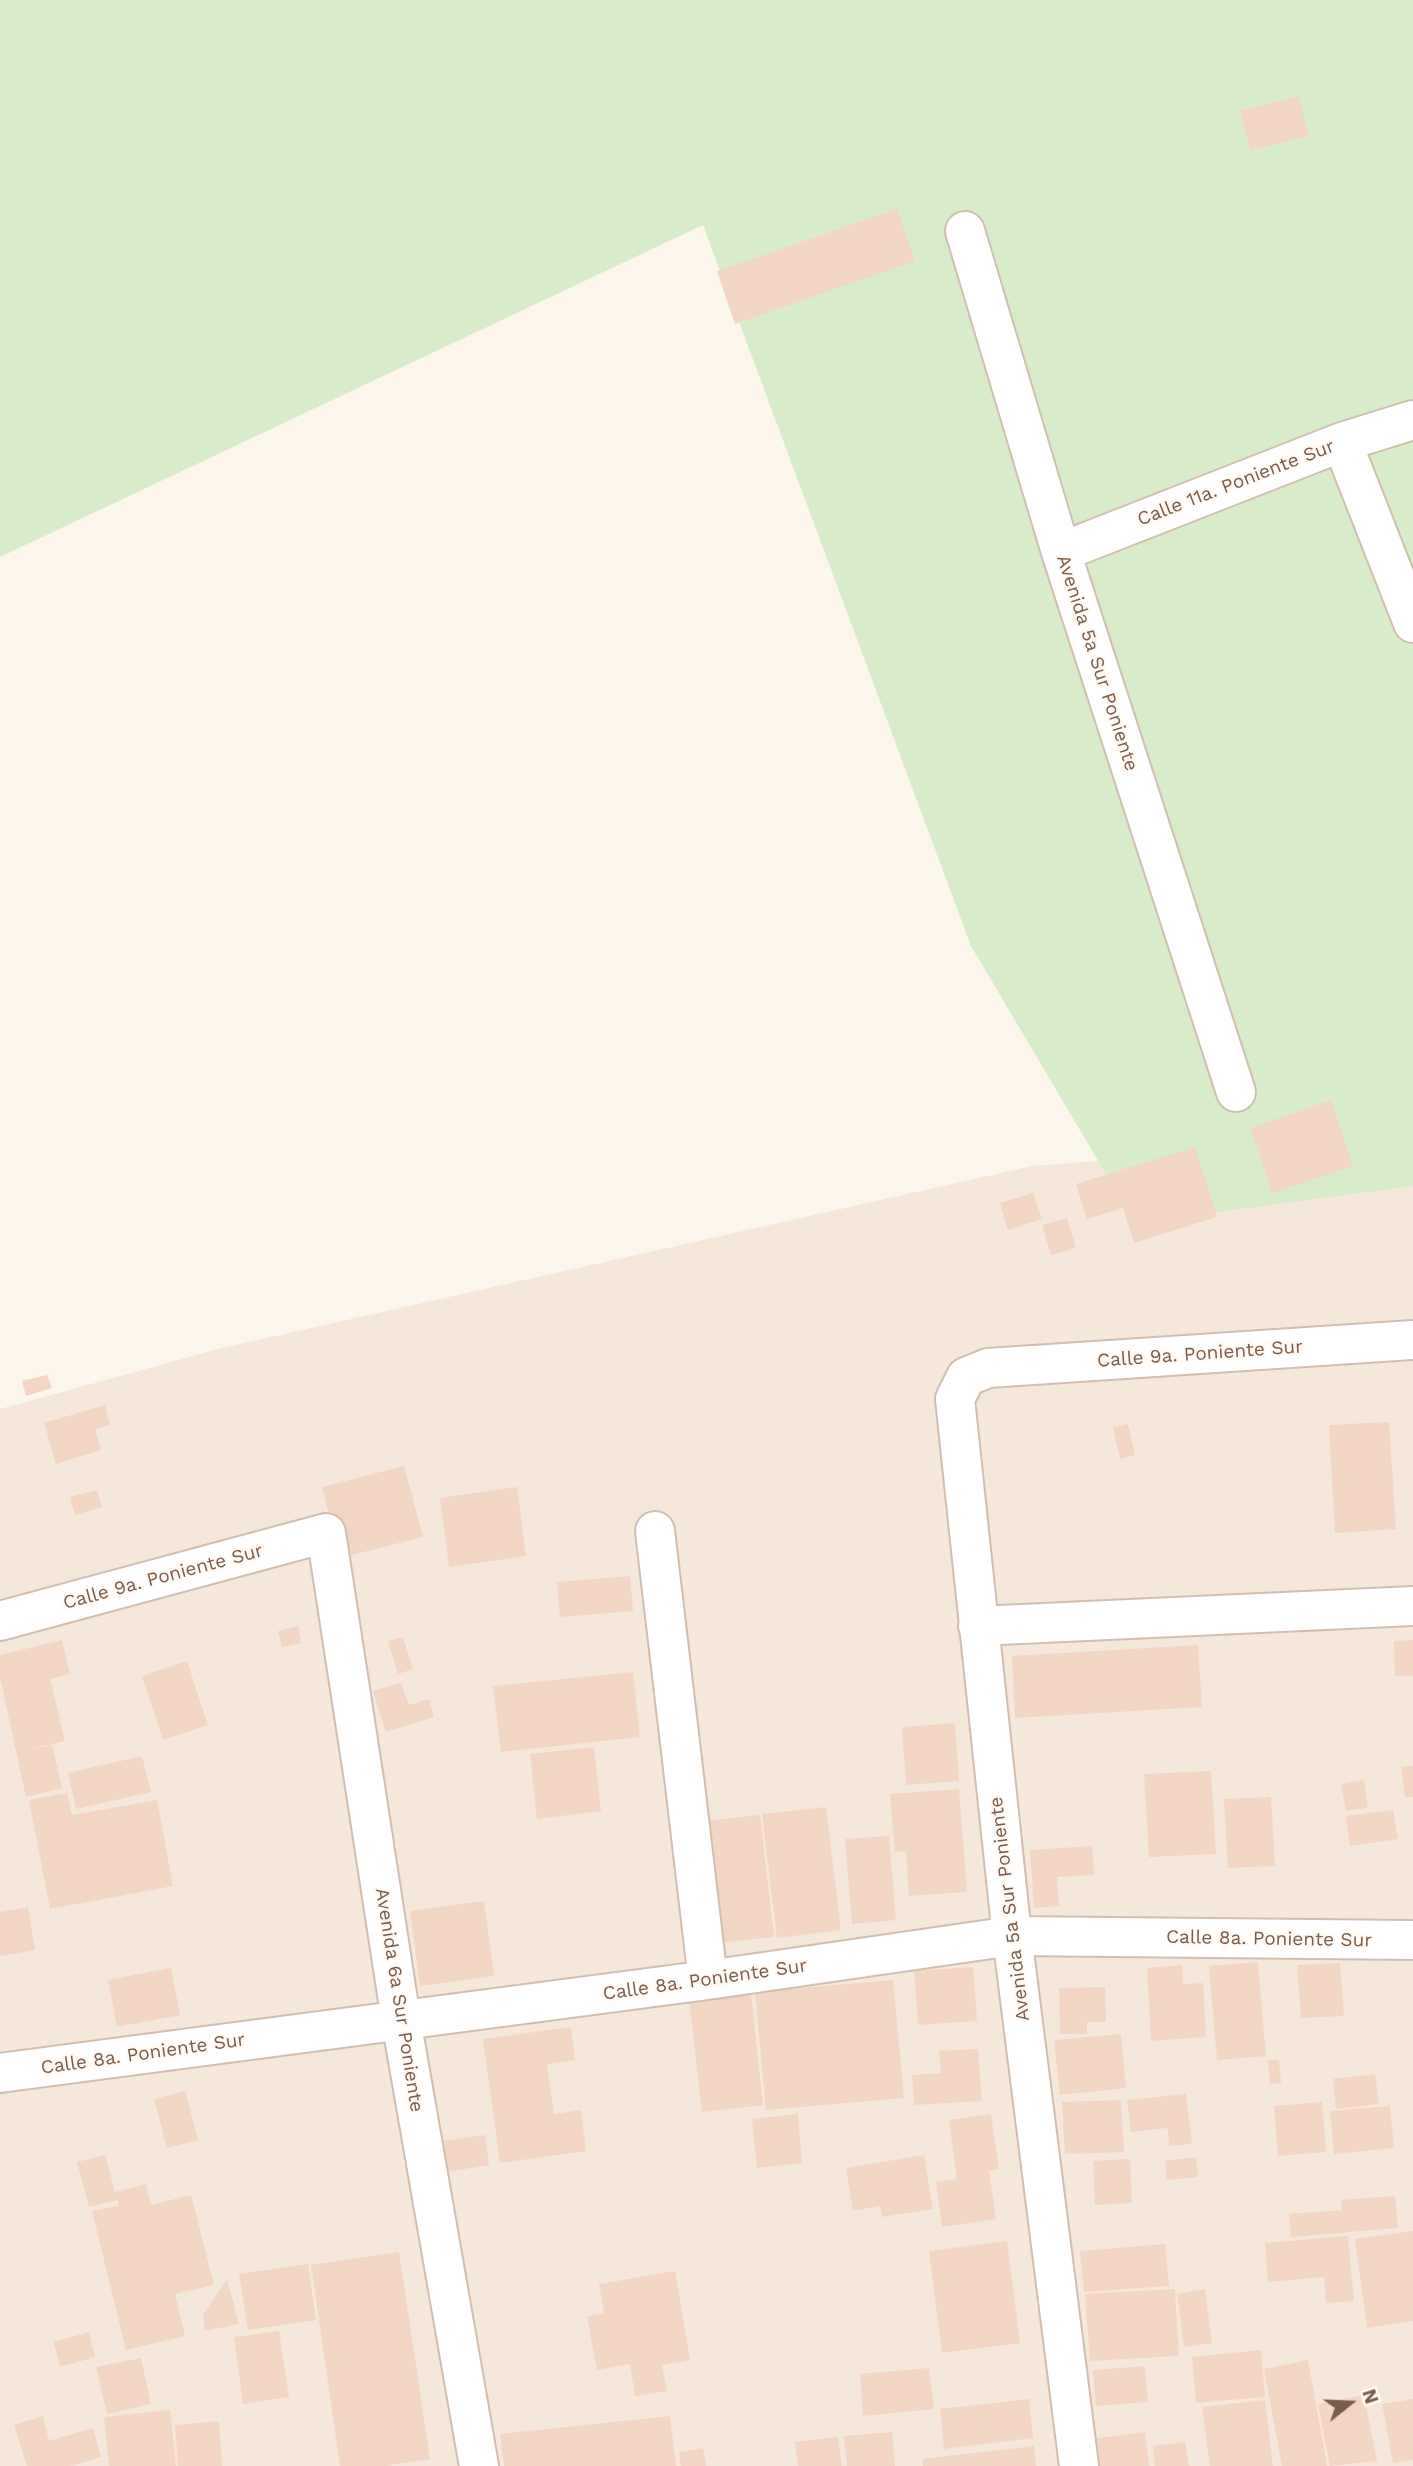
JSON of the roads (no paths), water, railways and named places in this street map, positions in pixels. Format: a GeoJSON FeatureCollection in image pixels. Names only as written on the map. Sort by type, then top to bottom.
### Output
{"type":"FeatureCollection","features":[{"type":"Feature","properties":{"kind":"street","name":"Avenida 5a Sur Poniente"},"geometry":{"type":"LineString","coordinates":[[965,231],[1061,552],[1236,1093]]}},
{"type":"Feature","properties":{"kind":"street","name":"Calle 11a. Poniente Sur"},"geometry":{"type":"LineString","coordinates":[[1061,552],[1342,442],[1413,420]]}},
{"type":"Feature","properties":{"kind":"street"},"geometry":{"type":"LineString","coordinates":[[1342,442],[1413,623]]}},
{"type":"Feature","properties":{"kind":"street","name":"Calle 9a. Poniente Sur"},"geometry":{"type":"LineString","coordinates":[[988,1368],[1413,1340]]}},
{"type":"Feature","properties":{"kind":"street","name":"Avenida 5a Sur Poniente"},"geometry":{"type":"LineString","coordinates":[[988,1368],[966,1377],[955,1399],[1012,1936],[1079,2466]]}},
{"type":"Feature","properties":{"kind":"street"},"geometry":{"type":"LineString","coordinates":[[655,1531],[708,1980]]}},
{"type":"Feature","properties":{"kind":"street","name":"Calle 9a. Poniente Sur"},"geometry":{"type":"LineString","coordinates":[[0,1621],[326,1533]]}},
{"type":"Feature","properties":{"kind":"street","name":"Avenida 6a Sur Poniente"},"geometry":{"type":"LineString","coordinates":[[326,1533],[401,2020],[479,2466]]}},
{"type":"Feature","properties":{"kind":"street"},"geometry":{"type":"LineString","coordinates":[[978,1626],[1413,1606]]}},
{"type":"Feature","properties":{"kind":"street","name":"Calle 8a. Poniente Sur"},"geometry":{"type":"LineString","coordinates":[[0,2073],[708,1980],[1012,1936],[1413,1940]]}}]}
